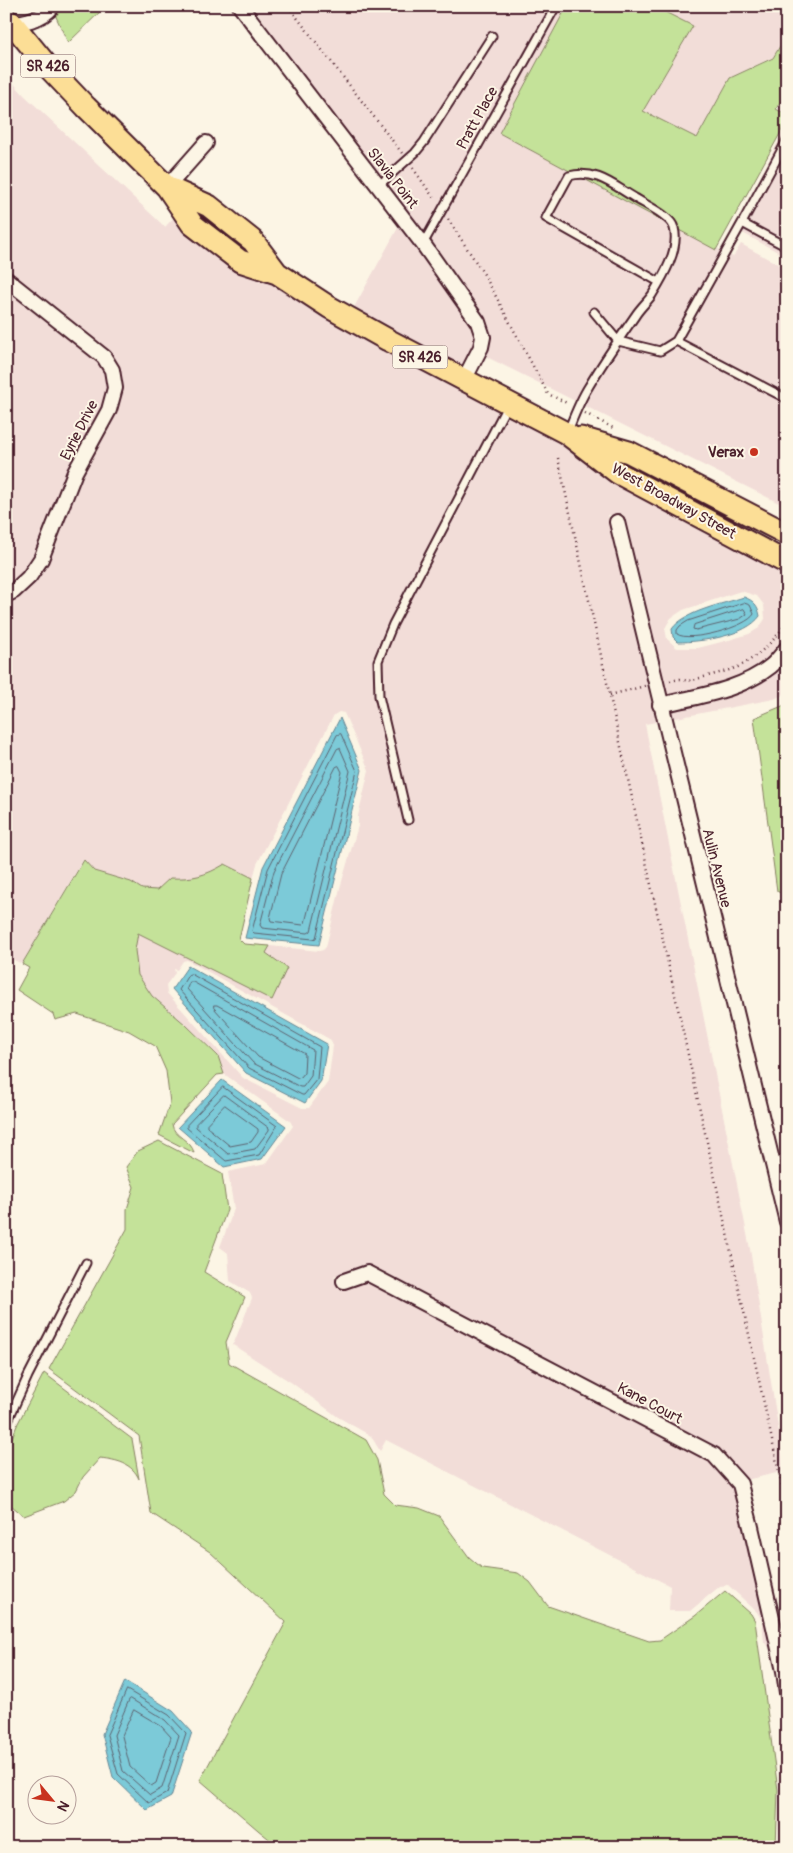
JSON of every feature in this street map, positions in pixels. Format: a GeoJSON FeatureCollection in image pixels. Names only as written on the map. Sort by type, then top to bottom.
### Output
{"type":"FeatureCollection","features":[{"type":"Feature","properties":{"kind":"main road","name":"West Broadway Street"},"geometry":{"type":"LineString","coordinates":[[9,19],[48,67],[168,187],[209,206],[253,241],[277,273],[329,307],[566,433],[618,473],[787,563]]}},
{"type":"Feature","properties":{"kind":"main road","name":"West Broadway Street"},"geometry":{"type":"LineString","coordinates":[[566,433],[629,452],[787,534]]}},
{"type":"Feature","properties":{"kind":"street"},"geometry":{"type":"LineString","coordinates":[[9,19],[33,20],[53,6]]}},
{"type":"Feature","properties":{"kind":"street","name":"Slavia Point"},"geometry":{"type":"LineString","coordinates":[[240,6],[423,244],[478,322],[483,336],[481,347],[464,380]]}},
{"type":"Feature","properties":{"kind":"street"},"geometry":{"type":"LineString","coordinates":[[168,187],[206,143]]}},
{"type":"Feature","properties":{"kind":"street","name":"Eyrie Drive"},"geometry":{"type":"LineString","coordinates":[[6,279],[104,357],[112,370],[115,388],[109,410],[76,472],[41,559],[29,577],[14,591],[6,594]]}},
{"type":"Feature","properties":{"kind":"street","name":"Aulin Avenue"},"geometry":{"type":"LineString","coordinates":[[617,522],[787,1222]]}},
{"type":"Feature","properties":{"kind":"street"},"geometry":{"type":"LineString","coordinates":[[660,705],[728,689],[754,678],[772,665],[787,648]]}},
{"type":"Feature","properties":{"kind":"street","name":"Kane Court"},"geometry":{"type":"LineString","coordinates":[[344,1281],[366,1273],[714,1455],[740,1484],[782,1661],[787,1693]]}},
{"type":"Feature","properties":{"kind":"lane","name":"Pratt Place"},"geometry":{"type":"LineString","coordinates":[[423,244],[556,6]]}},
{"type":"Feature","properties":{"kind":"lane"},"geometry":{"type":"LineString","coordinates":[[378,186],[415,153],[435,127],[492,36]]}},
{"type":"Feature","properties":{"kind":"lane"},"geometry":{"type":"LineString","coordinates":[[594,312],[618,341],[660,351],[676,342],[787,140]]}},
{"type":"Feature","properties":{"kind":"lane"},"geometry":{"type":"LineString","coordinates":[[566,433],[587,388],[659,282],[669,264],[675,241],[675,230],[672,222],[597,176],[582,173],[569,176],[546,218],[659,282]]}},
{"type":"Feature","properties":{"kind":"lane"},"geometry":{"type":"LineString","coordinates":[[742,224],[787,247]]}},
{"type":"Feature","properties":{"kind":"lane"},"geometry":{"type":"LineString","coordinates":[[676,342],[787,399]]}},
{"type":"Feature","properties":{"kind":"lane"},"geometry":{"type":"LineString","coordinates":[[408,820],[379,696],[378,661],[392,624],[509,403]]}},
{"type":"Feature","properties":{"kind":"lane"},"geometry":{"type":"LineString","coordinates":[[6,1426],[28,1376],[86,1262]]}},
{"type":"Feature","properties":{"kind":"path"},"geometry":{"type":"LineString","coordinates":[[288,6],[407,160],[442,209],[485,276],[548,394],[569,405]]}},
{"type":"Feature","properties":{"kind":"path"},"geometry":{"type":"LineString","coordinates":[[558,458],[787,1509]]}},
{"type":"Feature","properties":{"kind":"path"},"geometry":{"type":"LineString","coordinates":[[668,681],[680,679],[688,681],[738,666],[761,651],[783,628],[787,621]]}},
{"type":"Feature","properties":{"kind":"path"},"geometry":{"type":"LineString","coordinates":[[610,695],[650,685]]}},
{"type":"Feature","properties":{"kind":"shaded area"},"geometry":{"type":"Polygon","coordinates":[[[253,6],[567,6],[499,133],[733,257],[741,244],[787,269],[787,507],[487,357],[491,338],[484,318],[429,240],[290,60],[253,6]]]}},
{"type":"Feature","properties":{"kind":"shaded area"},"geometry":{"type":"Polygon","coordinates":[[[653,6],[787,6],[787,34],[773,57],[730,78],[697,138],[643,111],[693,26],[653,6]]]}},
{"type":"Feature","properties":{"kind":"shaded area"},"geometry":{"type":"Polygon","coordinates":[[[6,75],[24,95],[165,227],[177,214],[273,279],[557,436],[787,571],[787,637],[766,660],[749,671],[725,682],[665,696],[623,514],[608,515],[656,722],[645,724],[750,1249],[785,1471],[746,1480],[717,1449],[370,1267],[363,1266],[334,1276],[341,1290],[367,1281],[709,1460],[733,1487],[771,1649],[764,1642],[762,1621],[757,1612],[728,1585],[720,1586],[690,1611],[669,1611],[670,1586],[386,1440],[380,1451],[371,1436],[338,1417],[292,1383],[233,1345],[252,1298],[250,1293],[230,1281],[228,1253],[220,1247],[234,1209],[228,1172],[266,1164],[293,1126],[290,1121],[224,1074],[218,1055],[152,996],[138,975],[135,950],[138,932],[272,999],[265,953],[270,946],[319,951],[326,947],[340,888],[358,826],[358,816],[369,770],[344,713],[339,712],[334,715],[257,864],[253,878],[225,864],[214,871],[190,879],[170,878],[157,890],[142,889],[131,882],[94,871],[83,860],[22,964],[6,956],[6,603],[20,596],[35,582],[48,562],[83,476],[117,413],[123,387],[120,369],[109,352],[6,270],[6,75]],[[741,591],[683,610],[671,618],[665,628],[667,639],[677,648],[698,648],[749,634],[759,628],[765,619],[764,605],[757,596],[741,591]],[[187,960],[183,961],[177,970],[174,969],[175,973],[166,985],[167,993],[243,1078],[302,1108],[309,1108],[328,1082],[333,1046],[331,1040],[187,960]]]}},
{"type":"Feature","properties":{"kind":"shaded area"},"geometry":{"type":"Polygon","coordinates":[[[787,124],[787,257],[735,229],[787,124]]]}},
{"type":"Feature","properties":{"kind":"shaded area"},"geometry":{"type":"Polygon","coordinates":[[[399,226],[470,324],[475,336],[474,345],[460,370],[352,311],[399,226]]]}},
{"type":"Feature","properties":{"kind":"shaded area"},"geometry":{"type":"Polygon","coordinates":[[[6,288],[98,362],[104,372],[107,387],[102,407],[68,469],[34,555],[23,572],[6,586],[6,288]]]}},
{"type":"Feature","properties":{"kind":"shaded area"},"geometry":{"type":"Polygon","coordinates":[[[787,660],[787,693],[774,699],[671,719],[669,710],[732,695],[758,684],[777,671],[787,660]]]}},
{"type":"Feature","properties":{"kind":"green space"},"geometry":{"type":"Polygon","coordinates":[[[54,6],[106,6],[68,43],[52,8],[54,6]]]}},
{"type":"Feature","properties":{"kind":"green space"},"geometry":{"type":"Polygon","coordinates":[[[567,6],[653,6],[693,26],[643,111],[697,138],[730,78],[773,58],[787,34],[787,91],[776,109],[787,115],[787,121],[716,250],[499,133],[567,6]]]}},
{"type":"Feature","properties":{"kind":"green space"},"geometry":{"type":"Polygon","coordinates":[[[787,704],[787,897],[777,891],[754,718],[787,704]]]}},
{"type":"Feature","properties":{"kind":"green space"},"geometry":{"type":"Polygon","coordinates":[[[84,860],[94,871],[131,882],[142,889],[157,890],[170,878],[198,876],[225,864],[253,878],[239,939],[244,944],[270,946],[266,953],[287,968],[272,1000],[138,933],[135,950],[138,975],[152,996],[218,1056],[224,1074],[217,1075],[172,1124],[176,1132],[190,1145],[194,1153],[159,1135],[170,1103],[166,1071],[155,1046],[129,1031],[77,1014],[55,1020],[53,1014],[17,990],[29,968],[22,964],[84,860]]]}},
{"type":"Feature","properties":{"kind":"green space"},"geometry":{"type":"Polygon","coordinates":[[[159,1141],[222,1174],[227,1210],[204,1272],[245,1297],[226,1342],[229,1363],[366,1440],[377,1460],[384,1494],[395,1505],[419,1508],[439,1516],[469,1557],[482,1568],[518,1573],[530,1582],[548,1606],[649,1641],[660,1640],[695,1616],[725,1591],[751,1614],[755,1621],[778,1790],[776,1847],[279,1847],[200,1780],[286,1622],[210,1552],[151,1513],[139,1436],[49,1369],[127,1229],[127,1209],[134,1187],[126,1167],[138,1151],[159,1141]]]}},
{"type":"Feature","properties":{"kind":"green space"},"geometry":{"type":"Polygon","coordinates":[[[44,1373],[132,1439],[139,1479],[132,1469],[123,1463],[100,1458],[83,1477],[76,1491],[64,1501],[24,1516],[6,1501],[6,1452],[18,1423],[44,1373]]]}},
{"type":"Feature","properties":{"kind":"water"},"geometry":{"type":"Polygon","coordinates":[[[744,597],[755,604],[760,616],[745,628],[734,633],[699,641],[678,642],[673,637],[672,629],[686,617],[744,597]]]}},
{"type":"Feature","properties":{"kind":"water"},"geometry":{"type":"Polygon","coordinates":[[[340,718],[362,770],[319,945],[245,938],[263,867],[340,718]]]}},
{"type":"Feature","properties":{"kind":"water"},"geometry":{"type":"Polygon","coordinates":[[[188,966],[327,1044],[321,1081],[305,1103],[246,1073],[172,989],[188,966]]]}},
{"type":"Feature","properties":{"kind":"water"},"geometry":{"type":"Polygon","coordinates":[[[222,1080],[286,1126],[262,1159],[224,1167],[178,1127],[222,1080]]]}},
{"type":"Feature","properties":{"kind":"water"},"geometry":{"type":"Polygon","coordinates":[[[125,1681],[173,1711],[192,1732],[171,1797],[147,1810],[113,1777],[102,1734],[125,1681]]]}},
{"type":"Feature","properties":{"kind":"place","name":"Verax"},"geometry":{"type":"Point","coordinates":[754,452]}}]}
